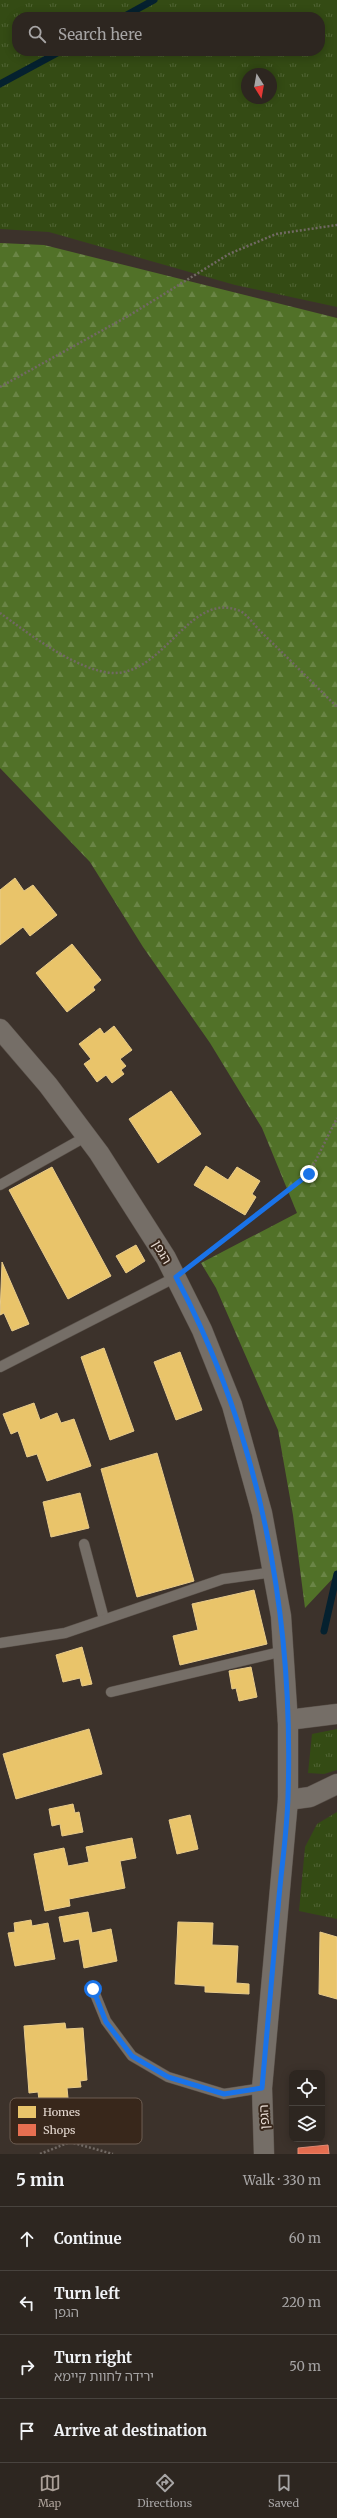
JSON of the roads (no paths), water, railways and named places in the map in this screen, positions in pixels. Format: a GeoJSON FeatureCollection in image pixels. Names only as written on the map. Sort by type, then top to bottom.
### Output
{"type":"FeatureCollection","features":[{"type":"Feature","properties":{"kind":"street","name":"הגפן"},"geometry":{"type":"LineString","coordinates":[[0,1029],[87,1136],[127,1193],[176,1277],[202,1330],[232,1405],[254,1478],[274,1572],[284,1651],[288,1720],[288,1800],[262,2088],[264,2154]]}},
{"type":"Feature","properties":{"kind":"street"},"geometry":{"type":"LineString","coordinates":[[288,1720],[337,1714]]}},
{"type":"Feature","properties":{"kind":"street"},"geometry":{"type":"LineString","coordinates":[[288,1800],[310,1797],[337,1784]]}},
{"type":"Feature","properties":{"kind":"lane"},"geometry":{"type":"LineString","coordinates":[[0,1185],[87,1136]]}},
{"type":"Feature","properties":{"kind":"lane"},"geometry":{"type":"LineString","coordinates":[[0,1367],[176,1277]]}},
{"type":"Feature","properties":{"kind":"lane"},"geometry":{"type":"LineString","coordinates":[[84,1544],[104,1619]]}},
{"type":"Feature","properties":{"kind":"lane"},"geometry":{"type":"LineString","coordinates":[[0,1642],[65,1633],[223,1579],[274,1572]]}},
{"type":"Feature","properties":{"kind":"lane"},"geometry":{"type":"LineString","coordinates":[[111,1692],[284,1651]]}},
{"type":"Feature","properties":{"kind":"lane"},"geometry":{"type":"LineString","coordinates":[[93,1989],[106,2022],[132,2056],[168,2077],[224,2094],[262,2088]]}},
{"type":"Feature","properties":{"kind":"waterway"},"geometry":{"type":"LineString","coordinates":[[132,12],[154,0]]}},
{"type":"Feature","properties":{"kind":"waterway"},"geometry":{"type":"LineString","coordinates":[[0,84],[52,56]]}},
{"type":"Feature","properties":{"kind":"waterway"},"geometry":{"type":"LineString","coordinates":[[324,1631],[337,1574]]}}]}
